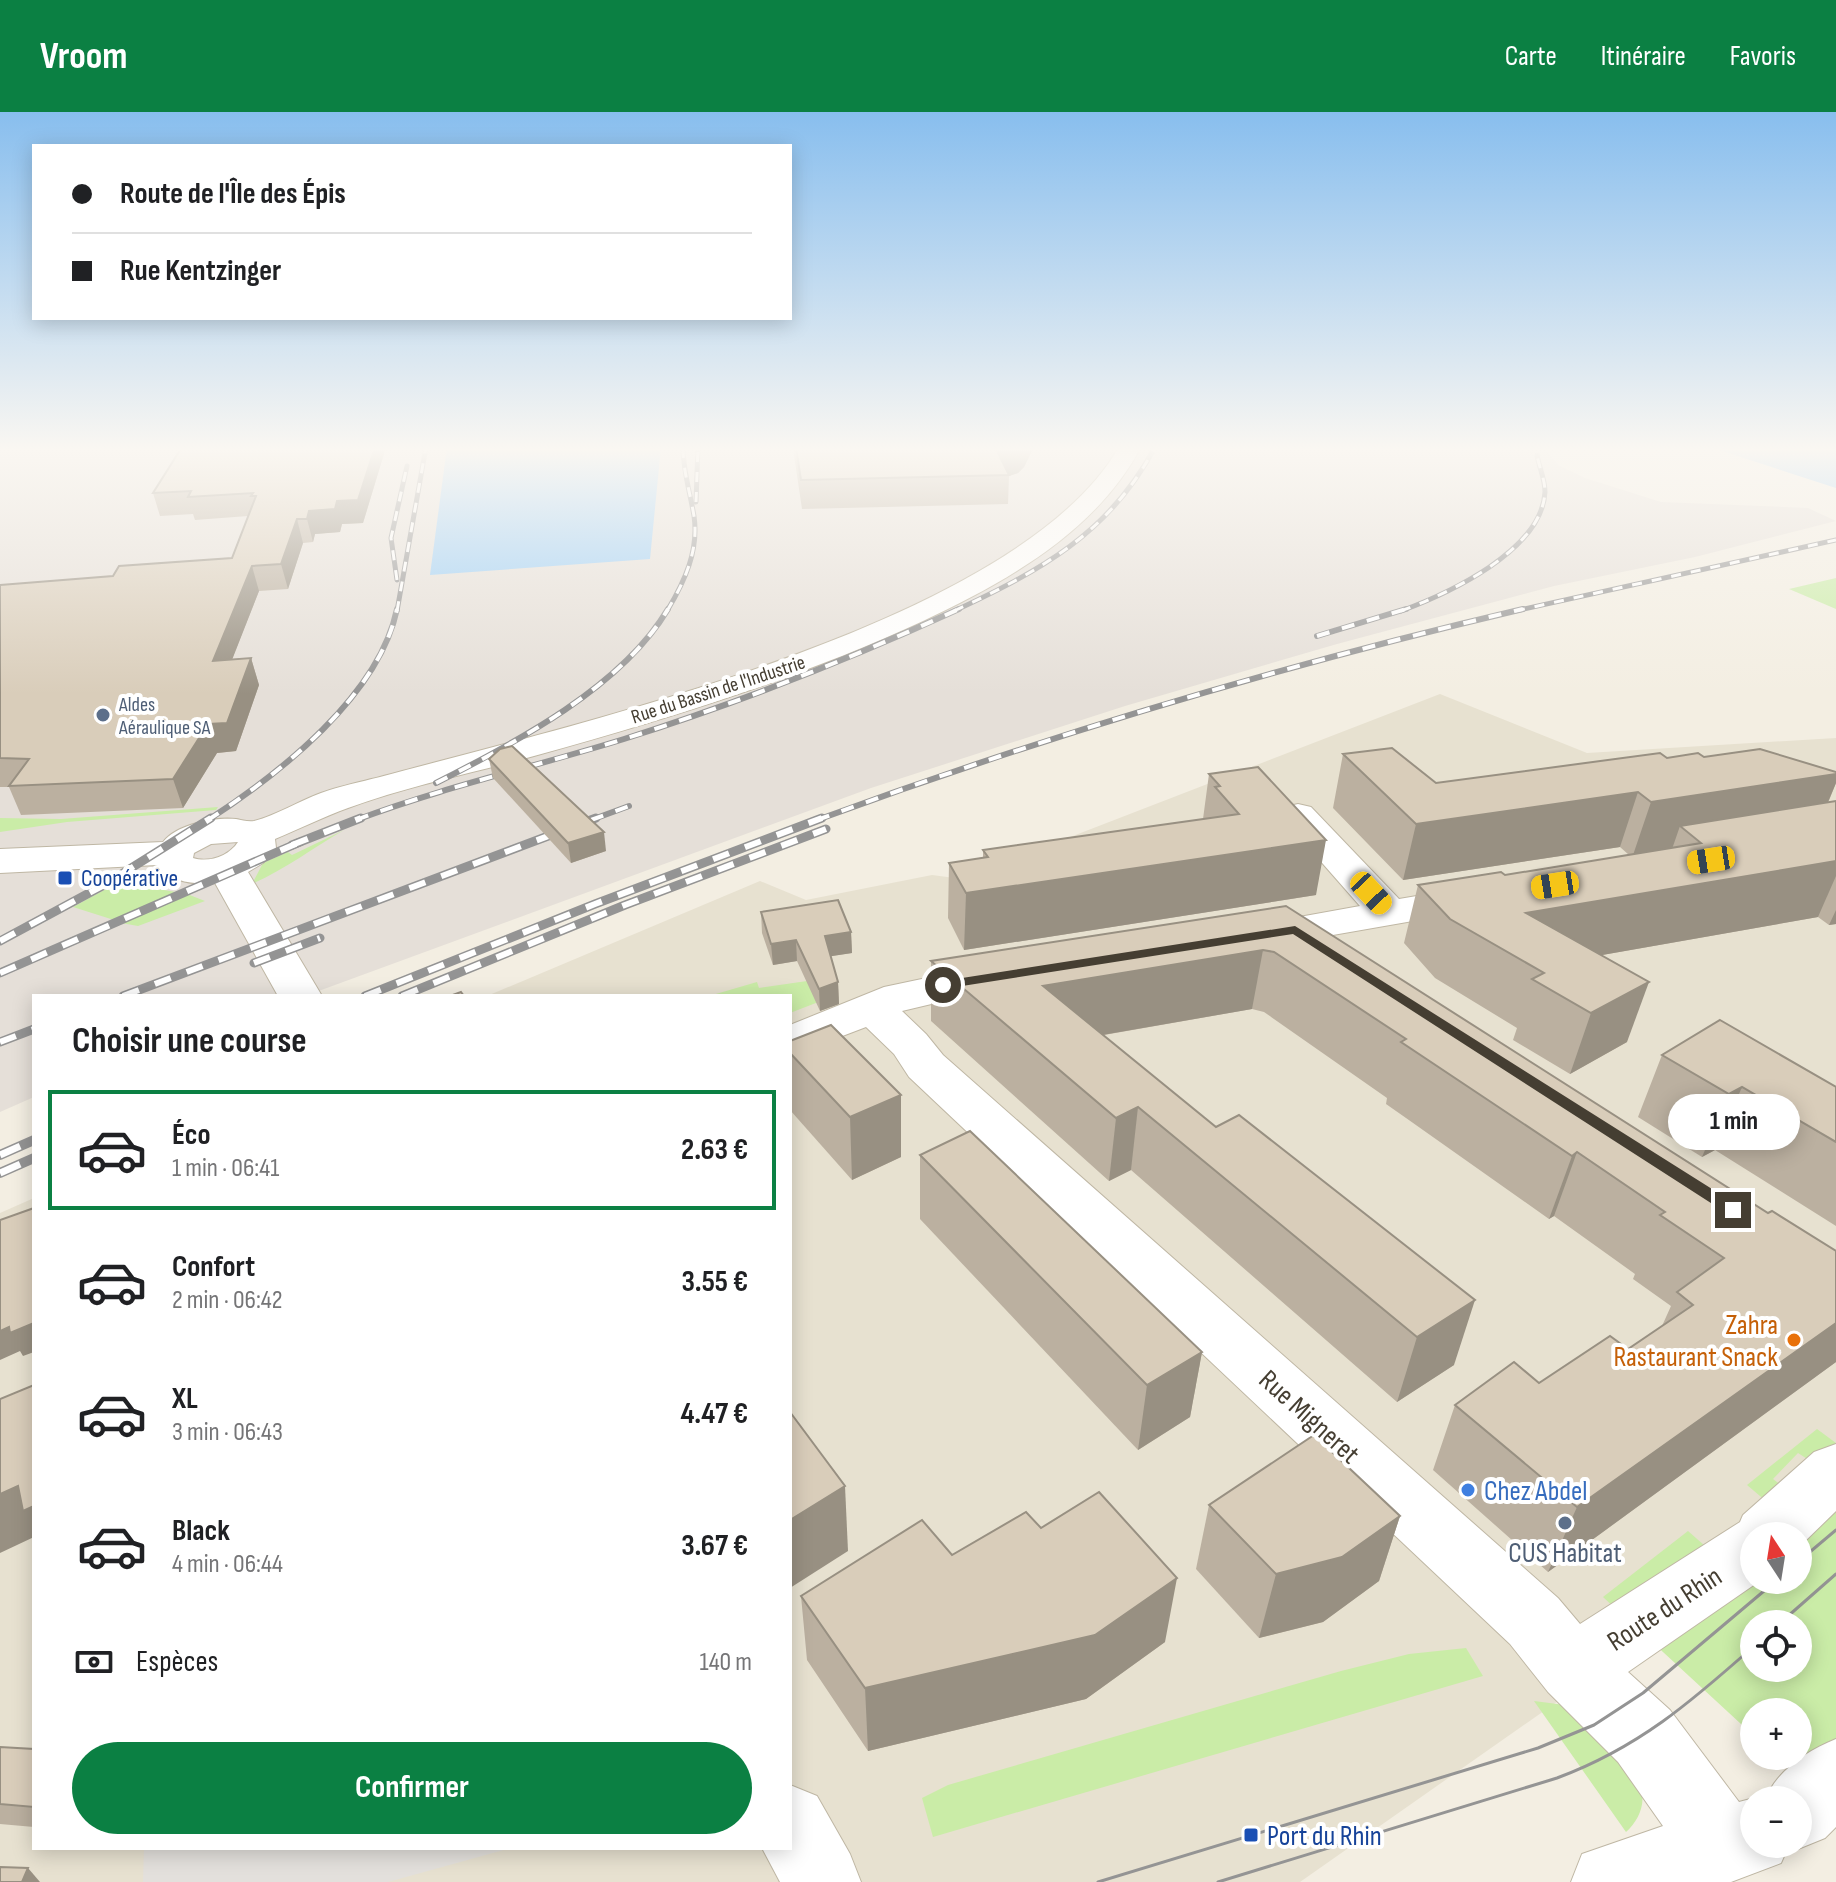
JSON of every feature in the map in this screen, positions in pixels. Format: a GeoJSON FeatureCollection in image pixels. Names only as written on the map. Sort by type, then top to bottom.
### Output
{"type":"FeatureCollection","features":[{"type":"Feature","properties":{"kind":"street","name":"Rue du Bassin de l'Industrie"},"geometry":{"type":"LineString","coordinates":[[0,861],[175,853],[173,861],[185,870],[207,871],[336,800],[642,715],[851,643],[955,595],[1024,555],[1056,530]]}},
{"type":"Feature","properties":{"kind":"street"},"geometry":{"type":"LineString","coordinates":[[1298,815],[1389,913]]}},
{"type":"Feature","properties":{"kind":"street"},"geometry":{"type":"LineString","coordinates":[[239,851],[299,994]]}},
{"type":"Feature","properties":{"kind":"street"},"geometry":{"type":"LineString","coordinates":[[1220,942],[1509,893]]}},
{"type":"Feature","properties":{"kind":"street"},"geometry":{"type":"LineString","coordinates":[[1295,930],[1349,964]]}},
{"type":"Feature","properties":{"kind":"street"},"geometry":{"type":"LineString","coordinates":[[792,1041],[921,989],[1022,973]]}},
{"type":"Feature","properties":{"kind":"street","name":"Rue Migneret"},"geometry":{"type":"LineString","coordinates":[[873,1009],[910,1044],[926,1066],[1534,1621],[1573,1668],[1644,1736],[1739,1841]]}},
{"type":"Feature","properties":{"kind":"street"},"geometry":{"type":"LineString","coordinates":[[1781,1522],[1836,1471]]}},
{"type":"Feature","properties":{"kind":"street","name":"Route du Rhin"},"geometry":{"type":"LineString","coordinates":[[1573,1668],[1740,1557]]}},
{"type":"Feature","properties":{"kind":"street"},"geometry":{"type":"LineString","coordinates":[[1812,1798],[1836,1776]]}},
{"type":"Feature","properties":{"kind":"street"},"geometry":{"type":"LineString","coordinates":[[792,1827],[822,1882]]}},
{"type":"Feature","properties":{"kind":"street"},"geometry":{"type":"LineString","coordinates":[[1610,1882],[1739,1841]]}},
{"type":"Feature","properties":{"kind":"shaded area"},"geometry":{"type":"Polygon","coordinates":[[[0,530],[1802,530],[1695,557],[1554,586],[1337,644],[1125,706],[871,788],[310,994],[32,994],[32,1098],[0,1112],[0,530]]]}},
{"type":"Feature","properties":{"kind":"shaded area"},"geometry":{"type":"Polygon","coordinates":[[[1440,694],[1587,753],[1836,738],[1836,1473],[1772,1522],[1740,1522],[1740,1573],[1300,1882],[0,1882],[0,1213],[32,1199],[32,1850],[792,1850],[792,994],[492,994],[760,881],[806,900],[932,875],[962,879],[1440,694]]]}},
{"type":"Feature","properties":{"kind":"shaded area"},"geometry":{"type":"Polygon","coordinates":[[[144,1850],[504,1850],[388,1882],[143,1882],[144,1850]]]}},
{"type":"Feature","properties":{"kind":"green space"},"geometry":{"type":"Polygon","coordinates":[[[1836,578],[1836,609],[1789,589],[1836,578]]]}},
{"type":"Feature","properties":{"kind":"green space"},"geometry":{"type":"Polygon","coordinates":[[[218,807],[216,810],[67,822],[0,832],[0,818],[61,819],[218,807]]]}},
{"type":"Feature","properties":{"kind":"green space"},"geometry":{"type":"Polygon","coordinates":[[[344,830],[252,884],[263,863],[288,852],[292,855],[344,830]]]}},
{"type":"Feature","properties":{"kind":"green space"},"geometry":{"type":"Polygon","coordinates":[[[128,877],[146,887],[176,892],[114,920],[73,907],[128,877]]]}},
{"type":"Feature","properties":{"kind":"green space"},"geometry":{"type":"Polygon","coordinates":[[[187,894],[205,901],[138,926],[121,923],[187,894]]]}},
{"type":"Feature","properties":{"kind":"green space"},"geometry":{"type":"Polygon","coordinates":[[[814,980],[821,1001],[792,1012],[792,994],[716,994],[757,982],[759,988],[814,980]]]}},
{"type":"Feature","properties":{"kind":"green space"},"geometry":{"type":"Polygon","coordinates":[[[1817,1429],[1836,1443],[1815,1464],[1798,1453],[1773,1479],[1788,1490],[1773,1507],[1747,1485],[1817,1429]]]}},
{"type":"Feature","properties":{"kind":"green space"},"geometry":{"type":"Polygon","coordinates":[[[1836,1498],[1836,1740],[1812,1762],[1812,1698],[1740,1698],[1740,1723],[1650,1640],[1740,1588],[1740,1594],[1812,1594],[1812,1522],[1836,1498]]]}},
{"type":"Feature","properties":{"kind":"green space"},"geometry":{"type":"Polygon","coordinates":[[[1688,1531],[1713,1553],[1617,1610],[1603,1597],[1688,1531]]]}},
{"type":"Feature","properties":{"kind":"green space"},"geometry":{"type":"Polygon","coordinates":[[[1466,1648],[1483,1676],[933,1837],[922,1798],[948,1785],[1341,1671],[1409,1654],[1466,1648]]]}},
{"type":"Feature","properties":{"kind":"green space"},"geometry":{"type":"Polygon","coordinates":[[[1534,1701],[1565,1705],[1637,1782],[1641,1788],[1642,1806],[1626,1832],[1534,1701]]]}},
{"type":"Feature","properties":{"kind":"water"},"geometry":{"type":"Polygon","coordinates":[[[436,530],[653,530],[650,559],[430,575],[436,530]]]}},
{"type":"Feature","properties":{"kind":"building"},"geometry":{"type":"Polygon","coordinates":[[[243,530],[293,530],[281,564],[252,566],[213,661],[251,658],[227,723],[208,724],[173,779],[9,786],[29,759],[0,758],[0,585],[113,576],[119,566],[232,558],[243,530]]]}},
{"type":"Feature","properties":{"kind":"building"},"geometry":{"type":"Polygon","coordinates":[[[512,746],[604,832],[568,843],[489,759],[500,749],[512,746]]]}},
{"type":"Feature","properties":{"kind":"building"},"geometry":{"type":"Polygon","coordinates":[[[1392,748],[1436,783],[1660,753],[1667,758],[1698,753],[1704,757],[1760,749],[1836,774],[1651,802],[1638,792],[1416,824],[1343,754],[1392,748]]]}},
{"type":"Feature","properties":{"kind":"building"},"geometry":{"type":"Polygon","coordinates":[[[1258,767],[1326,840],[966,893],[949,863],[988,857],[983,850],[1239,814],[1215,787],[1220,786],[1209,774],[1258,767]]]}},
{"type":"Feature","properties":{"kind":"building"},"geometry":{"type":"Polygon","coordinates":[[[1836,801],[1836,861],[1526,913],[1649,982],[1591,1013],[1532,979],[1544,973],[1450,919],[1418,885],[1501,872],[1505,875],[1701,843],[1680,826],[1836,801]]]}},
{"type":"Feature","properties":{"kind":"building"},"geometry":{"type":"Polygon","coordinates":[[[838,900],[851,932],[825,936],[838,982],[819,989],[796,940],[771,944],[761,912],[838,900]]]}},
{"type":"Feature","properties":{"kind":"building"},"geometry":{"type":"Polygon","coordinates":[[[1286,906],[1768,1213],[1772,1211],[1836,1251],[1836,1323],[1577,1507],[1455,1405],[1514,1362],[1539,1383],[1610,1336],[1628,1349],[1693,1305],[1677,1292],[1724,1258],[1660,1215],[1665,1212],[1577,1152],[1572,1156],[1401,1042],[1406,1039],[1274,952],[1263,950],[1043,986],[1216,1127],[1239,1115],[1475,1300],[1417,1337],[1138,1107],[1116,1118],[931,961],[1286,906]]]}},
{"type":"Feature","properties":{"kind":"building"},"geometry":{"type":"Polygon","coordinates":[[[1720,1020],[1836,1087],[1836,1142],[1742,1087],[1729,1094],[1662,1055],[1720,1020]]]}},
{"type":"Feature","properties":{"kind":"building"},"geometry":{"type":"Polygon","coordinates":[[[831,1025],[901,1095],[850,1117],[792,1055],[792,1040],[831,1025]]]}},
{"type":"Feature","properties":{"kind":"building"},"geometry":{"type":"Polygon","coordinates":[[[970,1131],[1202,1352],[1147,1385],[920,1155],[970,1131]]]}},
{"type":"Feature","properties":{"kind":"building"},"geometry":{"type":"Polygon","coordinates":[[[32,1209],[32,1324],[10,1333],[9,1327],[0,1331],[0,1220],[32,1209]]]}},
{"type":"Feature","properties":{"kind":"building"},"geometry":{"type":"Polygon","coordinates":[[[32,1386],[32,1507],[23,1511],[18,1486],[0,1494],[0,1399],[32,1386]]]}},
{"type":"Feature","properties":{"kind":"building"},"geometry":{"type":"Polygon","coordinates":[[[792,1415],[845,1486],[792,1519],[792,1415]]]}},
{"type":"Feature","properties":{"kind":"building"},"geometry":{"type":"Polygon","coordinates":[[[1314,1435],[1400,1516],[1342,1557],[1276,1574],[1209,1505],[1314,1435]]]}},
{"type":"Feature","properties":{"kind":"building"},"geometry":{"type":"Polygon","coordinates":[[[1099,1492],[1177,1578],[1095,1635],[865,1688],[801,1596],[922,1520],[952,1555],[1026,1512],[1041,1528],[1099,1492]]]}},
{"type":"Feature","properties":{"kind":"building"},"geometry":{"type":"Polygon","coordinates":[[[0,1747],[32,1749],[32,1807],[0,1804],[0,1747]]]}},
{"type":"Feature","properties":{"kind":"building"},"geometry":{"type":"Polygon","coordinates":[[[0,1867],[28,1868],[22,1882],[0,1882],[0,1867]]]}},
{"type":"Feature","properties":{"kind":"tram line"},"geometry":{"type":"LineString","coordinates":[[1812,1550],[1836,1530]]}},
{"type":"Feature","properties":{"kind":"tram line"},"geometry":{"type":"LineString","coordinates":[[1795,1610],[1836,1574]]}},
{"type":"Feature","properties":{"kind":"tram line"},"geometry":{"type":"LineString","coordinates":[[1098,1882],[1538,1748],[1594,1725],[1643,1693],[1760,1594]]}},
{"type":"Feature","properties":{"kind":"tram line"},"geometry":{"type":"LineString","coordinates":[[1218,1882],[1557,1778],[1586,1766],[1662,1722],[1740,1658]]}},
{"type":"Feature","properties":{"kind":"railway"},"geometry":{"type":"LineString","coordinates":[[393,530],[391,538],[397,580]]}},
{"type":"Feature","properties":{"kind":"railway"},"geometry":{"type":"LineString","coordinates":[[397,611],[411,530]]}},
{"type":"Feature","properties":{"kind":"railway"},"geometry":{"type":"LineString","coordinates":[[667,611],[685,577],[695,530]]}},
{"type":"Feature","properties":{"kind":"railway"},"geometry":{"type":"LineString","coordinates":[[954,611],[1044,564],[1090,530]]}},
{"type":"Feature","properties":{"kind":"railway"},"geometry":{"type":"LineString","coordinates":[[1405,609],[1442,594],[1489,567],[1530,530]]}},
{"type":"Feature","properties":{"kind":"railway"},"geometry":{"type":"LineString","coordinates":[[1515,611],[1836,540]]}},
{"type":"Feature","properties":{"kind":"railway"},"geometry":{"type":"LineString","coordinates":[[210,818],[294,756],[348,702],[387,641],[397,609]]}},
{"type":"Feature","properties":{"kind":"railway"},"geometry":{"type":"LineString","coordinates":[[436,783],[532,731],[595,688],[648,637],[668,609]]}},
{"type":"Feature","properties":{"kind":"railway"},"geometry":{"type":"LineString","coordinates":[[356,820],[422,797],[624,739],[709,711],[835,663],[959,609]]}},
{"type":"Feature","properties":{"kind":"railway"},"geometry":{"type":"LineString","coordinates":[[1317,636],[1405,609]]}},
{"type":"Feature","properties":{"kind":"railway"},"geometry":{"type":"LineString","coordinates":[[1401,611],[1405,609]]}},
{"type":"Feature","properties":{"kind":"railway"},"geometry":{"type":"LineString","coordinates":[[817,820],[991,759],[1167,704],[1344,654],[1523,609]]}},
{"type":"Feature","properties":{"kind":"railway"},"geometry":{"type":"LineString","coordinates":[[591,820],[629,806]]}},
{"type":"Feature","properties":{"kind":"railway"},"geometry":{"type":"LineString","coordinates":[[0,941],[104,885],[210,818]]}},
{"type":"Feature","properties":{"kind":"railway"},"geometry":{"type":"LineString","coordinates":[[292,845],[361,818]]}},
{"type":"Feature","properties":{"kind":"railway"},"geometry":{"type":"LineString","coordinates":[[128,994],[596,818]]}},
{"type":"Feature","properties":{"kind":"railway"},"geometry":{"type":"LineString","coordinates":[[370,994],[822,818]]}},
{"type":"Feature","properties":{"kind":"railway"},"geometry":{"type":"LineString","coordinates":[[407,994],[625,905],[826,829]]}},
{"type":"Feature","properties":{"kind":"railway"},"geometry":{"type":"LineString","coordinates":[[0,973],[300,842]]}},
{"type":"Feature","properties":{"kind":"railway"},"geometry":{"type":"LineString","coordinates":[[254,963],[320,938]]}},
{"type":"Feature","properties":{"kind":"railway"},"geometry":{"type":"LineString","coordinates":[[0,1042],[32,1030]]}},
{"type":"Feature","properties":{"kind":"railway"},"geometry":{"type":"LineString","coordinates":[[0,1155],[32,1141]]}},
{"type":"Feature","properties":{"kind":"railway"},"geometry":{"type":"LineString","coordinates":[[0,1173],[32,1159]]}},
{"type":"Feature","properties":{"kind":"place","name":"Aldes Aéraulique SA"},"geometry":{"type":"Point","coordinates":[103,715]}},
{"type":"Feature","properties":{"kind":"place","name":"Coopérative"},"geometry":{"type":"Point","coordinates":[65,878]}},
{"type":"Feature","properties":{"kind":"place","name":"Zahra Rastaurant Snack"},"geometry":{"type":"Point","coordinates":[1794,1340]}},
{"type":"Feature","properties":{"kind":"place","name":"Chez Abdel"},"geometry":{"type":"Point","coordinates":[1468,1490]}},
{"type":"Feature","properties":{"kind":"place","name":"CUS Habitat"},"geometry":{"type":"Point","coordinates":[1565,1523]}},
{"type":"Feature","properties":{"kind":"place","name":"Port du Rhin"},"geometry":{"type":"Point","coordinates":[1251,1835]}},
{"type":"Feature","properties":{"kind":"route"},"geometry":{"type":"LineString","coordinates":[[943,985],[1295,930],[1733,1210]]}}]}
